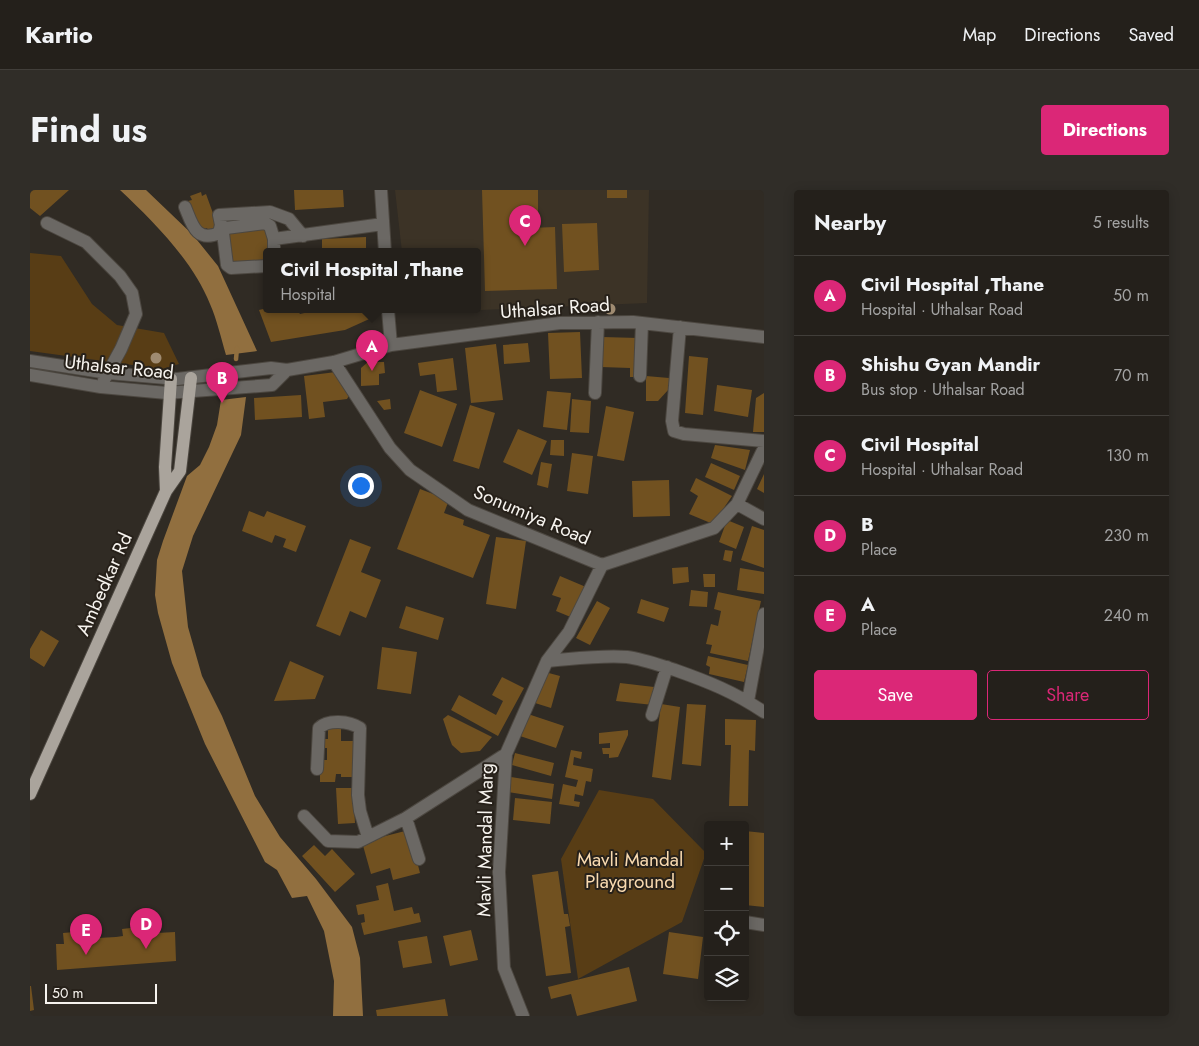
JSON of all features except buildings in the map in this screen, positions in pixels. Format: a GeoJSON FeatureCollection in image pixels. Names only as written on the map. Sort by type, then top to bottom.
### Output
{"type":"FeatureCollection","features":[{"type":"Feature","properties":{"kind":"main road"},"geometry":{"type":"LineString","coordinates":[[166,491],[180,471],[191,378]]}},
{"type":"Feature","properties":{"kind":"main road","name":"Ambedkar Rd"},"geometry":{"type":"LineString","coordinates":[[30,794],[166,491],[165,467],[170,379]]}},
{"type":"Feature","properties":{"kind":"street"},"geometry":{"type":"LineString","coordinates":[[381,190],[385,248]]}},
{"type":"Feature","properties":{"kind":"street"},"geometry":{"type":"LineString","coordinates":[[185,207],[194,228],[200,234],[207,236],[219,232],[221,225],[217,212],[270,212],[289,219],[303,236]]}},
{"type":"Feature","properties":{"kind":"street"},"geometry":{"type":"LineString","coordinates":[[46,223],[86,242],[120,276],[132,293],[136,314],[121,349],[101,387]]}},
{"type":"Feature","properties":{"kind":"street"},"geometry":{"type":"LineString","coordinates":[[263,266],[231,268],[227,265],[223,232],[226,228],[265,223],[270,226],[274,246],[303,236],[383,224]]}},
{"type":"Feature","properties":{"kind":"street"},"geometry":{"type":"LineString","coordinates":[[388,313],[391,345]]}},
{"type":"Feature","properties":{"kind":"street"},"geometry":{"type":"LineString","coordinates":[[595,393],[598,322]]}},
{"type":"Feature","properties":{"kind":"street","name":"Uthalsar Road"},"geometry":{"type":"LineString","coordinates":[[30,375],[101,387],[170,392],[272,385],[287,370],[334,362],[391,345],[560,323],[642,323],[764,337]]}},
{"type":"Feature","properties":{"kind":"street"},"geometry":{"type":"LineString","coordinates":[[640,376],[642,323]]}},
{"type":"Feature","properties":{"kind":"street"},"geometry":{"type":"LineString","coordinates":[[680,327],[672,421],[674,431],[684,434],[764,441]]}},
{"type":"Feature","properties":{"kind":"street"},"geometry":{"type":"LineString","coordinates":[[30,361],[170,379],[271,368],[287,370]]}},
{"type":"Feature","properties":{"kind":"street","name":"Sonumiya Road"},"geometry":{"type":"LineString","coordinates":[[334,362],[390,448],[410,470],[468,510],[602,565]]}},
{"type":"Feature","properties":{"kind":"street"},"geometry":{"type":"LineString","coordinates":[[602,565],[714,528],[737,504],[764,448]]}},
{"type":"Feature","properties":{"kind":"street"},"geometry":{"type":"LineString","coordinates":[[737,504],[764,519]]}},
{"type":"Feature","properties":{"kind":"street","name":"Mavli Mandal Marg"},"geometry":{"type":"LineString","coordinates":[[523,1016],[504,968],[499,872],[506,754],[547,661],[568,632],[602,565]]}},
{"type":"Feature","properties":{"kind":"street"},"geometry":{"type":"LineString","coordinates":[[748,701],[764,614]]}},
{"type":"Feature","properties":{"kind":"street"},"geometry":{"type":"LineString","coordinates":[[547,661],[627,657],[716,684],[764,712]]}},
{"type":"Feature","properties":{"kind":"street"},"geometry":{"type":"LineString","coordinates":[[652,715],[667,668]]}},
{"type":"Feature","properties":{"kind":"street"},"geometry":{"type":"LineString","coordinates":[[317,769],[319,728],[324,724],[339,722],[355,724],[360,728],[358,795],[360,811],[368,837]]}},
{"type":"Feature","properties":{"kind":"street"},"geometry":{"type":"LineString","coordinates":[[304,816],[328,841],[358,842],[406,818],[506,754]]}},
{"type":"Feature","properties":{"kind":"street"},"geometry":{"type":"LineString","coordinates":[[406,818],[419,859]]}},
{"type":"Feature","properties":{"kind":"street"},"geometry":{"type":"LineString","coordinates":[[749,923],[764,925]]}},
{"type":"Feature","properties":{"kind":"shaded area"},"geometry":{"type":"Polygon","coordinates":[[[120,190],[146,190],[193,235],[218,266],[257,351],[226,355],[212,310],[203,288],[193,272],[171,242],[120,190]]]}},
{"type":"Feature","properties":{"kind":"shaded area"},"geometry":{"type":"Polygon","coordinates":[[[395,190],[649,190],[647,303],[481,310],[481,248],[402,248],[395,190]]]}},
{"type":"Feature","properties":{"kind":"shaded area"},"geometry":{"type":"Polygon","coordinates":[[[246,397],[241,435],[193,536],[182,571],[188,627],[202,676],[222,716],[255,796],[280,837],[316,879],[352,927],[360,958],[363,1016],[333,1016],[334,981],[324,931],[307,896],[292,898],[277,870],[265,862],[205,744],[172,663],[158,613],[155,595],[157,560],[187,476],[200,465],[209,447],[217,425],[221,400],[246,397]]]}},
{"type":"Feature","properties":{"kind":"green space"},"geometry":{"type":"Polygon","coordinates":[[[30,253],[61,256],[92,304],[117,325],[164,333],[179,364],[162,369],[30,351],[30,253]]]}},
{"type":"Feature","properties":{"kind":"green space","name":"Mavli Mandal Playground"},"geometry":{"type":"Polygon","coordinates":[[[599,790],[653,799],[704,851],[704,859],[682,922],[578,979],[561,859],[599,790]]]}},
{"type":"Feature","properties":{"kind":"waterway"},"geometry":{"type":"LineString","coordinates":[[236,359],[237,348]]}},
{"type":"Feature","properties":{"kind":"place","name":"Civil Hospital"},"geometry":{"type":"Point","coordinates":[525,246]}},
{"type":"Feature","properties":{"kind":"place","name":"Civil Hospital ,Thane"},"geometry":{"type":"Point","coordinates":[372,371]}},
{"type":"Feature","properties":{"kind":"place","name":"Shishu Gyan Mandir"},"geometry":{"type":"Point","coordinates":[222,403]}},
{"type":"Feature","properties":{"kind":"place","name":"B"},"geometry":{"type":"Point","coordinates":[146,949]}},
{"type":"Feature","properties":{"kind":"place","name":"A"},"geometry":{"type":"Point","coordinates":[86,955]}}]}
